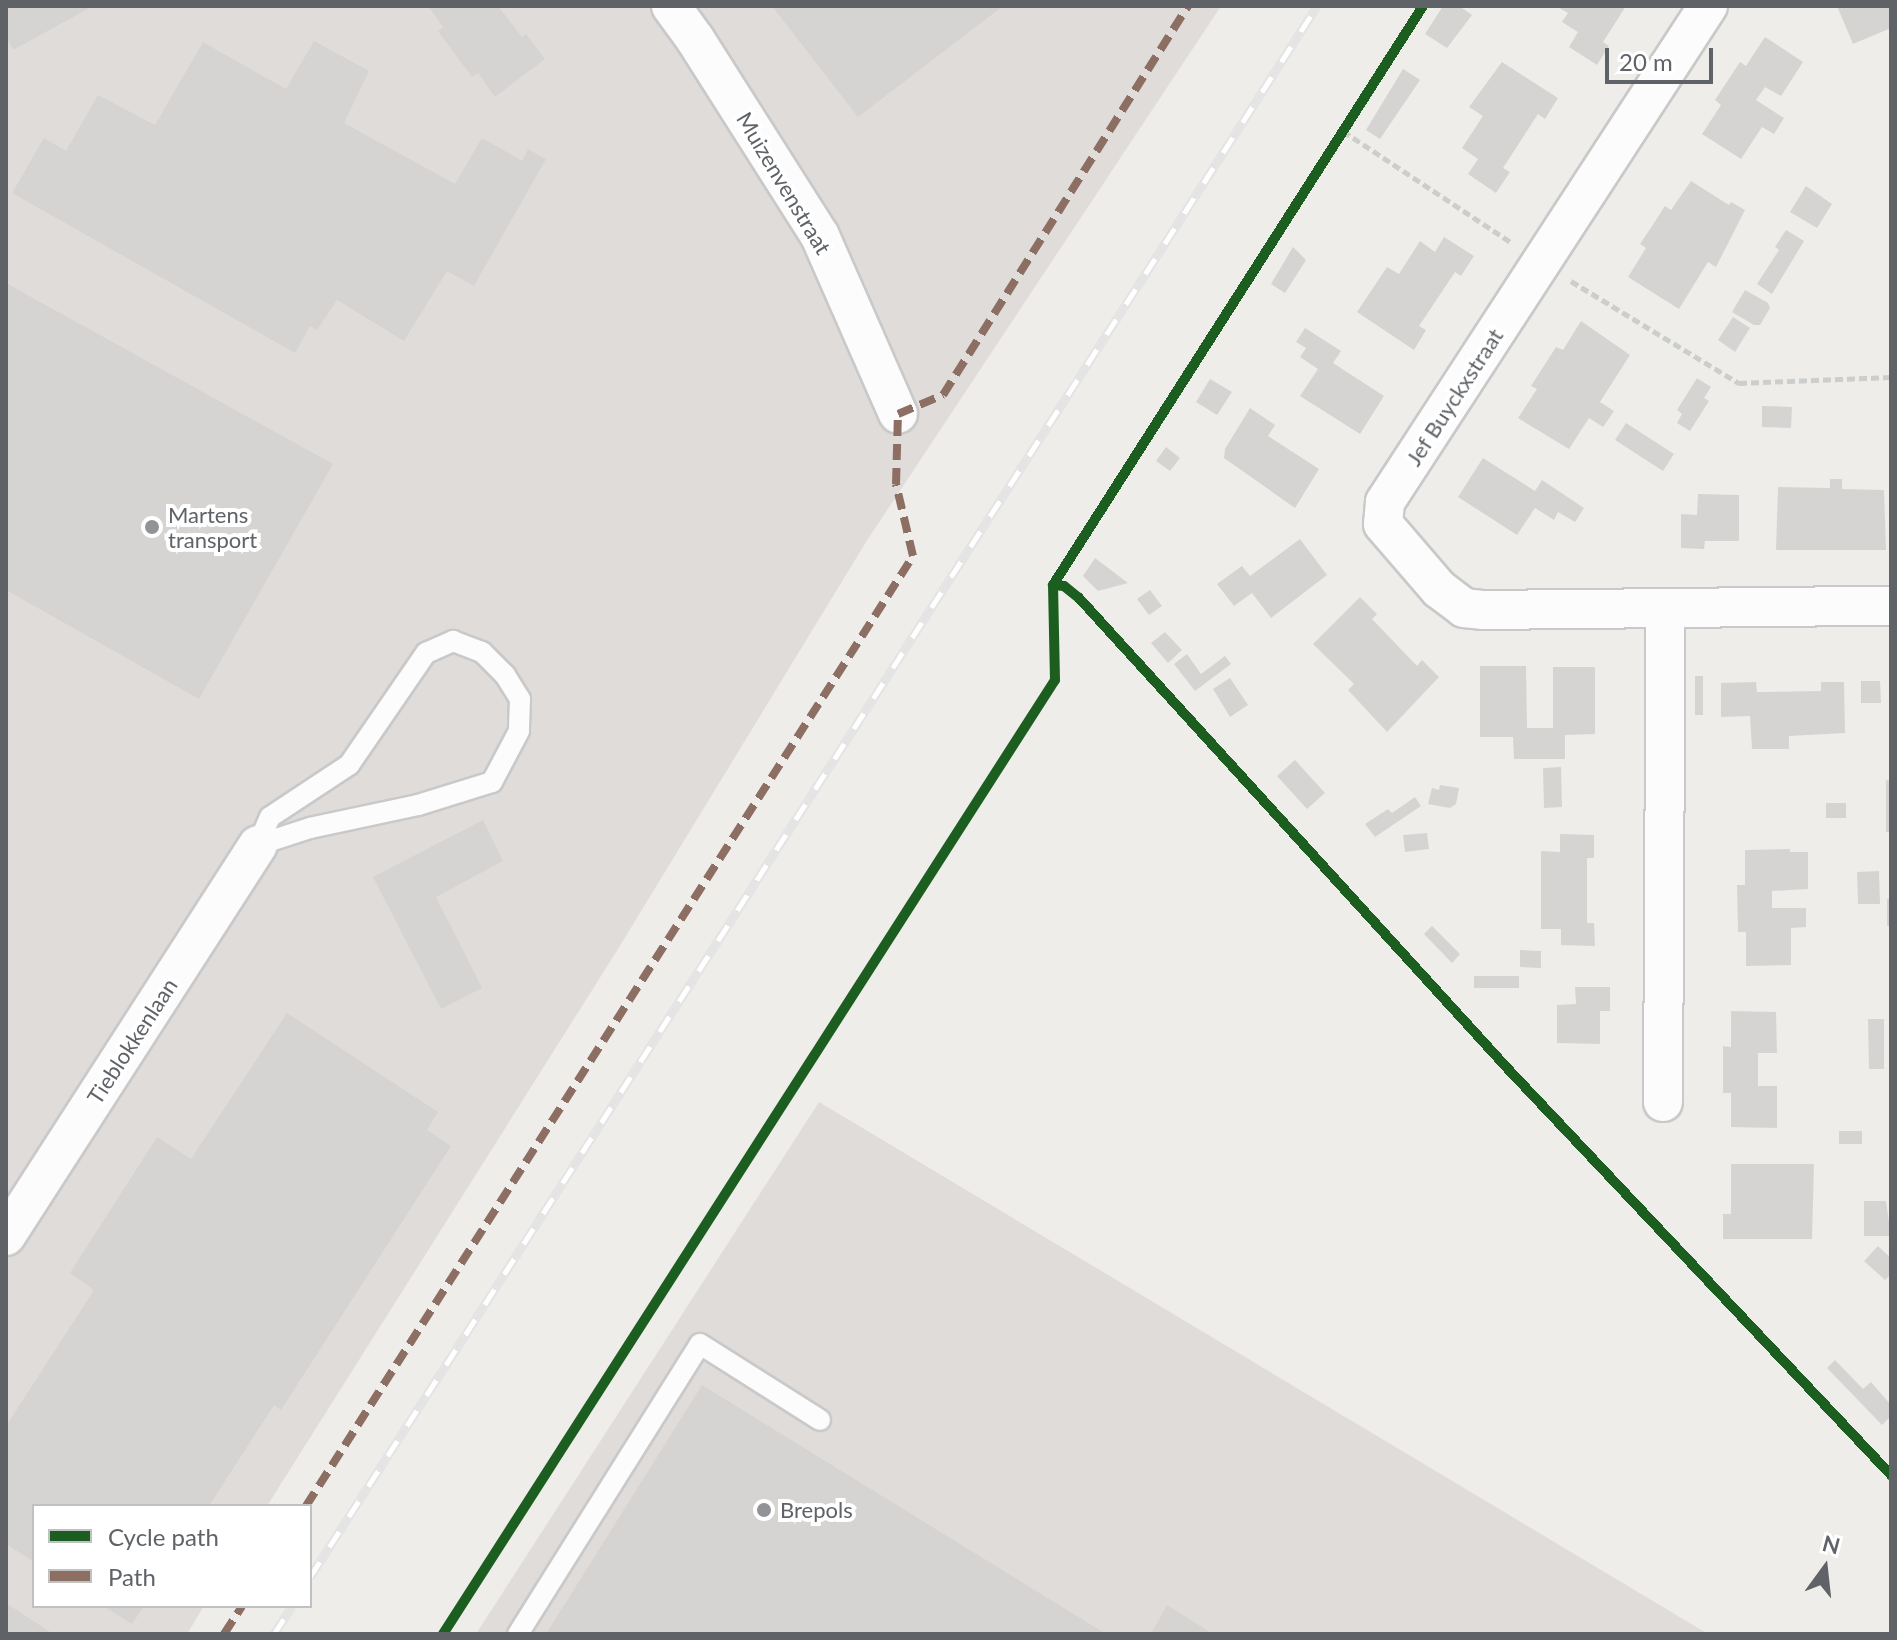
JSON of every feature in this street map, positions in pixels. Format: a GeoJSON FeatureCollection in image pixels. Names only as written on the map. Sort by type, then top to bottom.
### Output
{"type":"FeatureCollection","features":[{"type":"Feature","properties":{"kind":"street","name":"Muizenvenstraat"},"geometry":{"type":"LineString","coordinates":[[671,6],[820,236],[898,414]]}},
{"type":"Feature","properties":{"kind":"street","name":"Jef Buyckxstraat"},"geometry":{"type":"LineString","coordinates":[[1708,6],[1385,502],[1383,524],[1439,589],[1464,608],[1891,606]]}},
{"type":"Feature","properties":{"kind":"street"},"geometry":{"type":"LineString","coordinates":[[1663,1102],[1666,608]]}},
{"type":"Feature","properties":{"kind":"street","name":"Tieblokkenlaan"},"geometry":{"type":"LineString","coordinates":[[6,1236],[258,845]]}},
{"type":"Feature","properties":{"kind":"lane"},"geometry":{"type":"LineString","coordinates":[[453,641],[482,652],[505,675],[520,699],[519,731],[492,782],[418,805],[310,828],[258,845],[270,817],[349,765],[426,653],[453,641]]}},
{"type":"Feature","properties":{"kind":"lane"},"geometry":{"type":"LineString","coordinates":[[518,1634],[700,1344],[820,1420]]}},
{"type":"Feature","properties":{"kind":"path"},"geometry":{"type":"LineString","coordinates":[[1334,144],[1351,118]]}},
{"type":"Feature","properties":{"kind":"path"},"geometry":{"type":"LineString","coordinates":[[1343,131],[1541,263],[1739,383],[1891,377]]}},
{"type":"Feature","properties":{"kind":"shaded area"},"geometry":{"type":"Polygon","coordinates":[[[6,6],[1221,6],[866,542],[618,949],[268,1504],[32,1504],[32,1608],[203,1608],[187,1634],[6,1634],[6,6]]]}},
{"type":"Feature","properties":{"kind":"shaded area"},"geometry":{"type":"Polygon","coordinates":[[[819,1102],[1708,1634],[476,1634],[819,1102]]]}},
{"type":"Feature","properties":{"kind":"building"},"geometry":{"type":"Polygon","coordinates":[[[6,6],[93,6],[13,50],[6,37],[6,6]]]}},
{"type":"Feature","properties":{"kind":"building"},"geometry":{"type":"Polygon","coordinates":[[[428,6],[498,6],[522,37],[526,34],[545,59],[495,97],[478,73],[472,77],[438,31],[443,27],[428,6]]]}},
{"type":"Feature","properties":{"kind":"building"},"geometry":{"type":"Polygon","coordinates":[[[772,6],[1003,6],[858,117],[772,6]]]}},
{"type":"Feature","properties":{"kind":"building"},"geometry":{"type":"Polygon","coordinates":[[[1443,6],[1459,6],[1472,15],[1447,48],[1425,34],[1443,6]]]}},
{"type":"Feature","properties":{"kind":"building"},"geometry":{"type":"Polygon","coordinates":[[[1556,6],[1626,6],[1603,42],[1609,46],[1597,65],[1569,47],[1578,32],[1562,22],[1568,13],[1556,6]]]}},
{"type":"Feature","properties":{"kind":"building"},"geometry":{"type":"Polygon","coordinates":[[[1837,6],[1891,6],[1891,28],[1853,44],[1837,6]]]}},
{"type":"Feature","properties":{"kind":"building"},"geometry":{"type":"Polygon","coordinates":[[[1765,37],[1803,62],[1781,96],[1765,87],[1756,100],[1784,118],[1774,134],[1762,127],[1741,159],[1702,134],[1721,105],[1715,100],[1740,62],[1746,66],[1765,37]]]}},
{"type":"Feature","properties":{"kind":"building"},"geometry":{"type":"Polygon","coordinates":[[[314,41],[369,71],[344,123],[455,184],[482,138],[522,161],[528,149],[546,159],[474,286],[447,271],[404,341],[337,300],[317,330],[310,326],[295,353],[12,193],[44,138],[66,151],[98,95],[155,125],[203,42],[286,89],[314,41]]]}},
{"type":"Feature","properties":{"kind":"building"},"geometry":{"type":"Polygon","coordinates":[[[1502,62],[1558,98],[1545,119],[1538,114],[1503,168],[1510,172],[1496,193],[1468,174],[1478,159],[1462,148],[1483,116],[1469,107],[1502,62]]]}},
{"type":"Feature","properties":{"kind":"building"},"geometry":{"type":"Polygon","coordinates":[[[1403,69],[1420,80],[1380,139],[1366,130],[1403,69]]]}},
{"type":"Feature","properties":{"kind":"building"},"geometry":{"type":"Polygon","coordinates":[[[1691,181],[1729,205],[1731,202],[1745,210],[1716,267],[1708,262],[1679,309],[1628,277],[1646,248],[1640,244],[1665,206],[1671,210],[1691,181]]]}},
{"type":"Feature","properties":{"kind":"building"},"geometry":{"type":"Polygon","coordinates":[[[1806,186],[1832,204],[1817,228],[1790,212],[1806,186]]]}},
{"type":"Feature","properties":{"kind":"building"},"geometry":{"type":"Polygon","coordinates":[[[1786,230],[1804,241],[1772,294],[1757,284],[1779,250],[1775,247],[1786,230]]]}},
{"type":"Feature","properties":{"kind":"building"},"geometry":{"type":"Polygon","coordinates":[[[1444,237],[1474,256],[1461,276],[1455,272],[1419,326],[1426,330],[1414,350],[1357,312],[1387,267],[1399,274],[1420,241],[1435,252],[1444,237]]]}},
{"type":"Feature","properties":{"kind":"building"},"geometry":{"type":"Polygon","coordinates":[[[1293,247],[1306,260],[1285,293],[1271,284],[1293,247]]]}},
{"type":"Feature","properties":{"kind":"building","name":"Martens transport"},"geometry":{"type":"Polygon","coordinates":[[[6,283],[333,464],[199,699],[6,590],[6,283]]]}},
{"type":"Feature","properties":{"kind":"building"},"geometry":{"type":"Polygon","coordinates":[[[1745,290],[1768,303],[1770,308],[1760,325],[1754,325],[1732,312],[1745,290]]]}},
{"type":"Feature","properties":{"kind":"building"},"geometry":{"type":"Polygon","coordinates":[[[1733,317],[1750,328],[1735,352],[1718,340],[1733,317]]]}},
{"type":"Feature","properties":{"kind":"building"},"geometry":{"type":"Polygon","coordinates":[[[1581,321],[1630,355],[1600,402],[1614,411],[1603,427],[1589,418],[1569,449],[1518,418],[1537,389],[1531,386],[1556,347],[1563,350],[1581,321]]]}},
{"type":"Feature","properties":{"kind":"building"},"geometry":{"type":"Polygon","coordinates":[[[1305,328],[1341,351],[1333,363],[1384,396],[1360,434],[1300,396],[1318,369],[1300,357],[1306,348],[1296,342],[1305,328]]]}},
{"type":"Feature","properties":{"kind":"building"},"geometry":{"type":"Polygon","coordinates":[[[1697,378],[1711,387],[1704,398],[1709,401],[1690,431],[1677,423],[1682,414],[1677,410],[1697,378]]]}},
{"type":"Feature","properties":{"kind":"building"},"geometry":{"type":"Polygon","coordinates":[[[1210,379],[1232,392],[1217,415],[1196,402],[1210,379]]]}},
{"type":"Feature","properties":{"kind":"building"},"geometry":{"type":"Polygon","coordinates":[[[1762,406],[1792,407],[1791,428],[1762,427],[1762,406]]]}},
{"type":"Feature","properties":{"kind":"building"},"geometry":{"type":"Polygon","coordinates":[[[1250,408],[1275,425],[1268,436],[1319,469],[1295,508],[1224,458],[1225,449],[1250,408]]]}},
{"type":"Feature","properties":{"kind":"building"},"geometry":{"type":"Polygon","coordinates":[[[1626,423],[1674,454],[1663,471],[1615,440],[1626,423]]]}},
{"type":"Feature","properties":{"kind":"building"},"geometry":{"type":"Polygon","coordinates":[[[1166,447],[1180,458],[1170,471],[1156,461],[1166,447]]]}},
{"type":"Feature","properties":{"kind":"building"},"geometry":{"type":"Polygon","coordinates":[[[1483,458],[1535,491],[1542,480],[1584,508],[1575,522],[1558,512],[1554,520],[1535,508],[1517,535],[1458,497],[1483,458]]]}},
{"type":"Feature","properties":{"kind":"building"},"geometry":{"type":"Polygon","coordinates":[[[1830,479],[1842,479],[1842,489],[1884,490],[1886,550],[1776,550],[1778,487],[1830,488],[1830,479]]]}},
{"type":"Feature","properties":{"kind":"building"},"geometry":{"type":"Polygon","coordinates":[[[1698,494],[1739,495],[1739,541],[1705,541],[1704,549],[1681,548],[1681,514],[1697,515],[1698,494]]]}},
{"type":"Feature","properties":{"kind":"building"},"geometry":{"type":"Polygon","coordinates":[[[1300,539],[1327,575],[1271,618],[1252,593],[1234,606],[1217,584],[1242,566],[1250,576],[1300,539]]]}},
{"type":"Feature","properties":{"kind":"building"},"geometry":{"type":"Polygon","coordinates":[[[1095,558],[1128,583],[1098,591],[1083,576],[1095,558]]]}},
{"type":"Feature","properties":{"kind":"building"},"geometry":{"type":"Polygon","coordinates":[[[1150,590],[1162,606],[1149,615],[1137,599],[1150,590]]]}},
{"type":"Feature","properties":{"kind":"building"},"geometry":{"type":"Polygon","coordinates":[[[1360,597],[1377,614],[1372,619],[1417,666],[1422,660],[1439,677],[1387,732],[1348,690],[1354,684],[1313,644],[1360,597]]]}},
{"type":"Feature","properties":{"kind":"building"},"geometry":{"type":"Polygon","coordinates":[[[1165,632],[1182,650],[1168,663],[1151,643],[1165,632]]]}},
{"type":"Feature","properties":{"kind":"building"},"geometry":{"type":"Polygon","coordinates":[[[1187,654],[1201,674],[1225,656],[1231,664],[1195,691],[1174,664],[1187,654]]]}},
{"type":"Feature","properties":{"kind":"building"},"geometry":{"type":"Polygon","coordinates":[[[1480,666],[1526,666],[1527,728],[1553,728],[1553,667],[1595,667],[1595,734],[1565,735],[1565,759],[1514,759],[1513,737],[1480,737],[1480,666]]]}},
{"type":"Feature","properties":{"kind":"building"},"geometry":{"type":"Polygon","coordinates":[[[1695,676],[1703,676],[1703,715],[1695,715],[1695,676]]]}},
{"type":"Feature","properties":{"kind":"building"},"geometry":{"type":"Polygon","coordinates":[[[1230,678],[1248,705],[1230,717],[1213,689],[1230,678]]]}},
{"type":"Feature","properties":{"kind":"building"},"geometry":{"type":"Polygon","coordinates":[[[1861,681],[1880,681],[1881,703],[1861,703],[1861,681]]]}},
{"type":"Feature","properties":{"kind":"building"},"geometry":{"type":"Polygon","coordinates":[[[1756,682],[1757,692],[1821,691],[1821,682],[1844,682],[1845,733],[1789,736],[1789,749],[1752,749],[1750,716],[1721,717],[1721,683],[1756,682]]]}},
{"type":"Feature","properties":{"kind":"building"},"geometry":{"type":"Polygon","coordinates":[[[1295,760],[1325,793],[1307,809],[1277,776],[1295,760]]]}},
{"type":"Feature","properties":{"kind":"building"},"geometry":{"type":"Polygon","coordinates":[[[1561,767],[1562,807],[1544,808],[1543,768],[1561,767]]]}},
{"type":"Feature","properties":{"kind":"building"},"geometry":{"type":"Polygon","coordinates":[[[1886,780],[1891,781],[1891,832],[1886,832],[1886,780]]]}},
{"type":"Feature","properties":{"kind":"building"},"geometry":{"type":"Polygon","coordinates":[[[1440,785],[1459,788],[1456,804],[1450,808],[1428,804],[1432,788],[1439,790],[1440,785]]]}},
{"type":"Feature","properties":{"kind":"building"},"geometry":{"type":"Polygon","coordinates":[[[1415,797],[1421,806],[1375,837],[1365,824],[1388,809],[1392,813],[1415,797]]]}},
{"type":"Feature","properties":{"kind":"building"},"geometry":{"type":"Polygon","coordinates":[[[1826,803],[1846,803],[1846,818],[1826,818],[1826,803]]]}},
{"type":"Feature","properties":{"kind":"building"},"geometry":{"type":"Polygon","coordinates":[[[483,820],[503,861],[436,897],[482,988],[441,1009],[373,877],[483,820]]]}},
{"type":"Feature","properties":{"kind":"building"},"geometry":{"type":"Polygon","coordinates":[[[1427,833],[1429,849],[1405,852],[1403,835],[1427,833]]]}},
{"type":"Feature","properties":{"kind":"building"},"geometry":{"type":"Polygon","coordinates":[[[1560,834],[1594,835],[1594,858],[1587,858],[1587,923],[1594,923],[1595,946],[1561,945],[1561,929],[1541,929],[1541,851],[1560,852],[1560,834]]]}},
{"type":"Feature","properties":{"kind":"building"},"geometry":{"type":"Polygon","coordinates":[[[1790,849],[1790,852],[1808,852],[1808,889],[1772,891],[1772,908],[1806,908],[1806,927],[1791,928],[1791,965],[1746,966],[1746,932],[1738,932],[1737,885],[1745,885],[1745,850],[1790,849]]]}},
{"type":"Feature","properties":{"kind":"building"},"geometry":{"type":"Polygon","coordinates":[[[1879,871],[1880,904],[1858,904],[1857,872],[1879,871]]]}},
{"type":"Feature","properties":{"kind":"building"},"geometry":{"type":"Polygon","coordinates":[[[1887,899],[1891,899],[1891,926],[1887,926],[1887,899]]]}},
{"type":"Feature","properties":{"kind":"building"},"geometry":{"type":"Polygon","coordinates":[[[1432,926],[1460,954],[1452,963],[1424,934],[1432,926]]]}},
{"type":"Feature","properties":{"kind":"building"},"geometry":{"type":"Polygon","coordinates":[[[1520,950],[1541,951],[1541,968],[1520,967],[1520,950]]]}},
{"type":"Feature","properties":{"kind":"building"},"geometry":{"type":"Polygon","coordinates":[[[1474,976],[1519,976],[1519,988],[1474,988],[1474,976]]]}},
{"type":"Feature","properties":{"kind":"building"},"geometry":{"type":"Polygon","coordinates":[[[1575,987],[1610,987],[1610,1011],[1600,1011],[1600,1044],[1557,1043],[1557,1005],[1576,1004],[1575,987]]]}},
{"type":"Feature","properties":{"kind":"building"},"geometry":{"type":"Polygon","coordinates":[[[1731,1011],[1776,1012],[1777,1053],[1758,1053],[1758,1086],[1777,1086],[1777,1128],[1731,1127],[1731,1093],[1723,1093],[1723,1046],[1731,1047],[1731,1011]]]}},
{"type":"Feature","properties":{"kind":"building"},"geometry":{"type":"Polygon","coordinates":[[[287,1013],[438,1112],[427,1130],[451,1146],[281,1410],[274,1405],[210,1504],[32,1504],[32,1561],[6,1544],[6,1426],[94,1290],[70,1273],[157,1137],[191,1159],[287,1013]]]}},
{"type":"Feature","properties":{"kind":"building"},"geometry":{"type":"Polygon","coordinates":[[[1868,1019],[1884,1019],[1884,1069],[1869,1069],[1868,1019]]]}},
{"type":"Feature","properties":{"kind":"building"},"geometry":{"type":"Polygon","coordinates":[[[1839,1131],[1862,1131],[1862,1144],[1839,1144],[1839,1131]]]}},
{"type":"Feature","properties":{"kind":"building"},"geometry":{"type":"Polygon","coordinates":[[[1731,1164],[1814,1164],[1812,1239],[1723,1239],[1723,1214],[1731,1214],[1731,1164]]]}},
{"type":"Feature","properties":{"kind":"building"},"geometry":{"type":"Polygon","coordinates":[[[1864,1201],[1886,1201],[1891,1236],[1864,1236],[1864,1201]]]}},
{"type":"Feature","properties":{"kind":"building"},"geometry":{"type":"Polygon","coordinates":[[[1878,1246],[1891,1258],[1891,1274],[1885,1280],[1864,1261],[1878,1246]]]}},
{"type":"Feature","properties":{"kind":"building"},"geometry":{"type":"Polygon","coordinates":[[[1835,1360],[1863,1389],[1871,1382],[1891,1405],[1891,1416],[1882,1425],[1827,1368],[1835,1360]]]}},
{"type":"Feature","properties":{"kind":"building","name":"Brepols"},"geometry":{"type":"Polygon","coordinates":[[[702,1385],[1106,1634],[546,1634],[702,1385]]]}},
{"type":"Feature","properties":{"kind":"building"},"geometry":{"type":"Polygon","coordinates":[[[6,1603],[53,1634],[6,1634],[6,1603]]]}},
{"type":"Feature","properties":{"kind":"building"},"geometry":{"type":"Polygon","coordinates":[[[1167,1605],[1213,1634],[1151,1634],[1167,1605]]]}},
{"type":"Feature","properties":{"kind":"building"},"geometry":{"type":"Polygon","coordinates":[[[106,1608],[143,1608],[132,1624],[106,1608]]]}},
{"type":"Feature","properties":{"kind":"railway"},"geometry":{"type":"LineString","coordinates":[[312,1574],[1317,6]]}},
{"type":"Feature","properties":{"kind":"railway"},"geometry":{"type":"LineString","coordinates":[[274,1634],[291,1608]]}},
{"type":"Feature","properties":{"kind":"marked path"},"geometry":{"type":"LineString","coordinates":[[307,1504],[913,556],[896,484],[898,414],[943,395],[1188,6]]}},
{"type":"Feature","properties":{"kind":"marked path"},"geometry":{"type":"LineString","coordinates":[[224,1634],[241,1608]]}},
{"type":"Feature","properties":{"kind":"cycle path"},"geometry":{"type":"LineString","coordinates":[[443,1634],[1055,680],[1053,585],[1423,6]]}},
{"type":"Feature","properties":{"kind":"cycle path"},"geometry":{"type":"LineString","coordinates":[[1053,585],[1064,586],[1079,598],[1509,1070],[1891,1475]]}},
{"type":"Feature","properties":{"kind":"place","name":"Martens transport"},"geometry":{"type":"Point","coordinates":[152,527]}},
{"type":"Feature","properties":{"kind":"place","name":"Brepols"},"geometry":{"type":"Point","coordinates":[764,1510]}}]}
